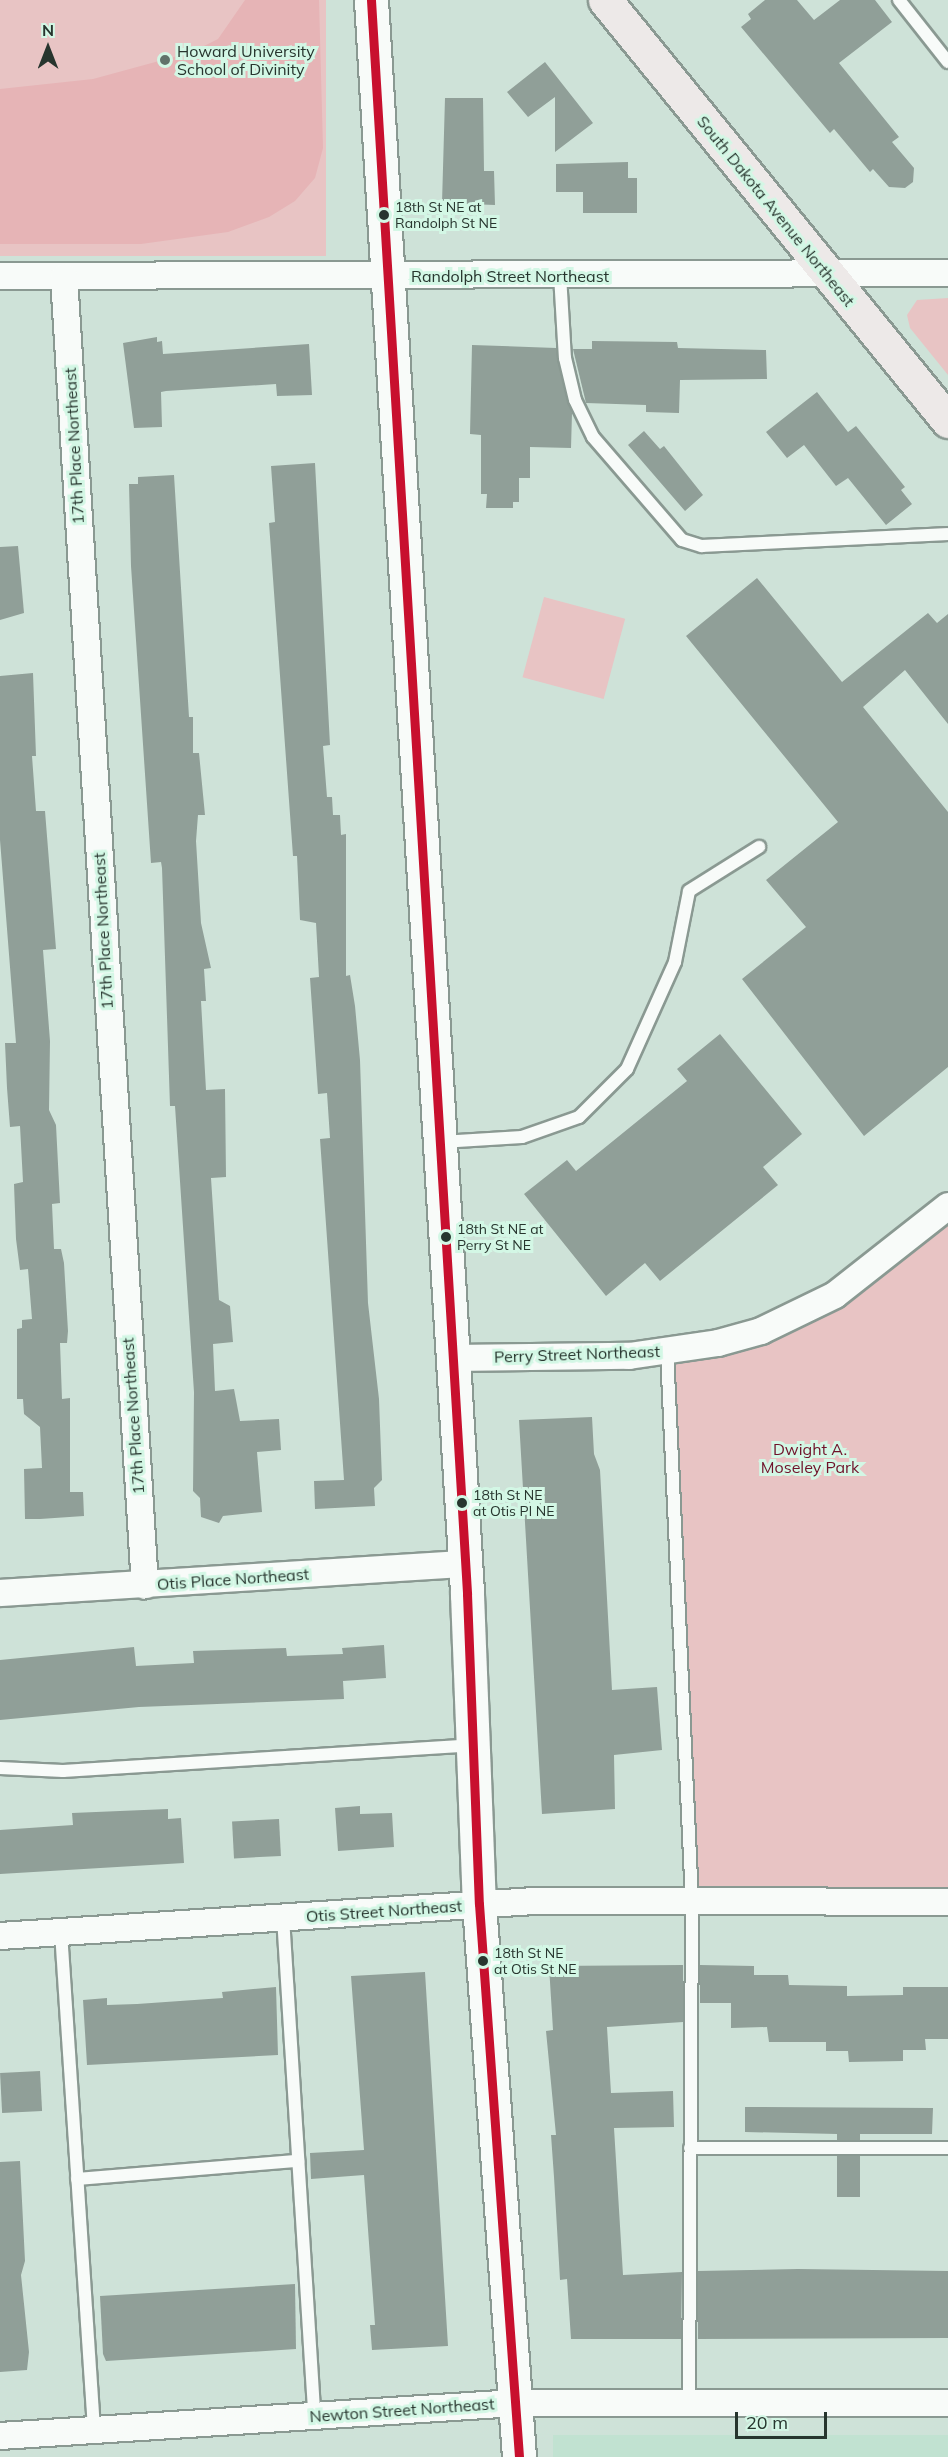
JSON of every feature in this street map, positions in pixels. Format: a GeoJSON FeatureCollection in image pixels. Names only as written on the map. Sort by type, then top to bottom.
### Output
{"type":"FeatureCollection","features":[{"type":"Feature","properties":{"kind":"main road"},"geometry":{"type":"LineString","coordinates":[[371,0],[465,1564],[479,1904],[519,2457]]}},
{"type":"Feature","properties":{"kind":"main road","name":"South Dakota Avenue Northeast"},"geometry":{"type":"LineString","coordinates":[[605,0],[948,422]]}},
{"type":"Feature","properties":{"kind":"street","name":"Randolph Street Northeast"},"geometry":{"type":"LineString","coordinates":[[0,276],[948,273]]}},
{"type":"Feature","properties":{"kind":"street","name":"17th Place Northeast"},"geometry":{"type":"LineString","coordinates":[[64,277],[145,1585]]}},
{"type":"Feature","properties":{"kind":"street","name":"Perry Street Northeast"},"geometry":{"type":"LineString","coordinates":[[453,1358],[667,1352],[761,1331],[811,1309],[863,1275],[948,1206]]}},
{"type":"Feature","properties":{"kind":"street","name":"Otis Place Northeast"},"geometry":{"type":"LineString","coordinates":[[0,1593],[465,1564]]}},
{"type":"Feature","properties":{"kind":"street","name":"Otis Street Northeast"},"geometry":{"type":"LineString","coordinates":[[0,1936],[479,1904],[692,1901],[948,1902]]}},
{"type":"Feature","properties":{"kind":"street","name":"Newton Street Northeast"},"geometry":{"type":"LineString","coordinates":[[0,2436],[516,2403],[948,2403]]}},
{"type":"Feature","properties":{"kind":"lane"},"geometry":{"type":"LineString","coordinates":[[899,0],[948,62]]}},
{"type":"Feature","properties":{"kind":"lane"},"geometry":{"type":"LineString","coordinates":[[560,275],[565,358],[575,400],[594,437],[682,540],[702,546],[948,534]]}},
{"type":"Feature","properties":{"kind":"lane"},"geometry":{"type":"LineString","coordinates":[[440,1142],[522,1137],[579,1117],[627,1069],[675,962],[689,891],[759,847]]}},
{"type":"Feature","properties":{"kind":"lane"},"geometry":{"type":"LineString","coordinates":[[667,1352],[692,1901],[688,2403]]}},
{"type":"Feature","properties":{"kind":"lane"},"geometry":{"type":"LineString","coordinates":[[0,1768],[63,1771],[472,1745]]}},
{"type":"Feature","properties":{"kind":"lane"},"geometry":{"type":"LineString","coordinates":[[283,1917],[314,2416]]}},
{"type":"Feature","properties":{"kind":"lane"},"geometry":{"type":"LineString","coordinates":[[61,1932],[94,2430]]}},
{"type":"Feature","properties":{"kind":"lane"},"geometry":{"type":"LineString","coordinates":[[690,2148],[948,2148]]}},
{"type":"Feature","properties":{"kind":"lane"},"geometry":{"type":"LineString","coordinates":[[77,2179],[298,2161]]}},
{"type":"Feature","properties":{"kind":"shaded area"},"geometry":{"type":"Polygon","coordinates":[[[245,0],[319,0],[323,148],[315,178],[295,201],[269,217],[228,232],[141,244],[0,244],[0,89],[93,79],[192,52],[218,39],[245,0]]]}},
{"type":"Feature","properties":{"kind":"shaded area"},"geometry":{"type":"Polygon","coordinates":[[[553,2435],[948,2435],[948,2457],[553,2457],[553,2435]]]}},
{"type":"Feature","properties":{"kind":"green space"},"geometry":{"type":"Polygon","coordinates":[[[0,0],[326,0],[326,256],[0,256],[0,0]]]}},
{"type":"Feature","properties":{"kind":"green space"},"geometry":{"type":"Polygon","coordinates":[[[948,298],[948,375],[910,328],[907,315],[917,300],[948,298]]]}},
{"type":"Feature","properties":{"kind":"green space"},"geometry":{"type":"Polygon","coordinates":[[[544,597],[625,619],[604,699],[523,677],[544,597]]]}},
{"type":"Feature","properties":{"kind":"green space","name":"Dwight A. Moseley Park"},"geometry":{"type":"Polygon","coordinates":[[[948,1205],[948,1902],[692,1901],[667,1351],[811,1309],[948,1205]]]}},
{"type":"Feature","properties":{"kind":"building"},"geometry":{"type":"Polygon","coordinates":[[[765,0],[797,0],[814,20],[840,0],[875,0],[892,22],[839,63],[899,137],[892,142],[914,168],[913,182],[905,188],[889,187],[873,169],[870,172],[834,129],[830,133],[741,27],[751,19],[748,14],[765,0]]]}},
{"type":"Feature","properties":{"kind":"building"},"geometry":{"type":"Polygon","coordinates":[[[545,62],[593,123],[555,152],[555,97],[528,117],[507,92],[545,62]]]}},
{"type":"Feature","properties":{"kind":"building"},"geometry":{"type":"Polygon","coordinates":[[[445,98],[483,98],[484,171],[494,171],[495,205],[442,203],[445,98]]]}},
{"type":"Feature","properties":{"kind":"building"},"geometry":{"type":"Polygon","coordinates":[[[628,162],[628,178],[637,178],[637,213],[583,213],[583,192],[556,192],[556,164],[628,162]]]}},
{"type":"Feature","properties":{"kind":"building"},"geometry":{"type":"Polygon","coordinates":[[[157,337],[157,342],[162,341],[163,354],[309,344],[312,395],[277,396],[276,384],[166,391],[161,392],[162,427],[134,428],[123,343],[157,337]]]}},
{"type":"Feature","properties":{"kind":"building"},"geometry":{"type":"Polygon","coordinates":[[[592,341],[677,342],[678,348],[766,350],[767,379],[680,380],[679,413],[646,412],[646,405],[586,403],[573,349],[592,349],[592,341]]]}},
{"type":"Feature","properties":{"kind":"building"},"geometry":{"type":"Polygon","coordinates":[[[472,345],[556,348],[572,413],[571,448],[530,447],[530,478],[519,478],[519,502],[513,502],[513,508],[486,508],[487,494],[481,494],[481,435],[470,434],[472,345]]]}},
{"type":"Feature","properties":{"kind":"building"},"geometry":{"type":"Polygon","coordinates":[[[817,392],[848,432],[856,426],[905,487],[901,490],[912,504],[886,525],[848,478],[836,486],[804,445],[787,458],[766,432],[817,392]]]}},
{"type":"Feature","properties":{"kind":"building"},"geometry":{"type":"Polygon","coordinates":[[[644,431],[660,449],[664,446],[703,495],[685,511],[628,445],[644,431]]]}},
{"type":"Feature","properties":{"kind":"building"},"geometry":{"type":"Polygon","coordinates":[[[315,463],[330,745],[323,746],[327,797],[332,797],[333,815],[340,815],[341,835],[346,834],[346,976],[350,975],[360,1060],[368,1303],[379,1399],[382,1480],[374,1488],[375,1506],[315,1509],[314,1481],[344,1480],[320,1139],[330,1138],[327,1093],[318,1094],[310,978],[319,977],[316,923],[300,920],[297,856],[293,856],[269,523],[275,522],[271,466],[315,463]]]}},
{"type":"Feature","properties":{"kind":"building"},"geometry":{"type":"Polygon","coordinates":[[[174,475],[189,717],[193,717],[193,753],[199,753],[205,815],[198,815],[196,841],[201,923],[211,968],[204,969],[206,1001],[201,1001],[206,1090],[225,1089],[226,1177],[211,1178],[219,1300],[230,1306],[233,1342],[213,1344],[215,1391],[234,1389],[240,1421],[279,1419],[281,1450],[257,1452],[262,1512],[223,1516],[219,1523],[201,1517],[200,1498],[193,1491],[194,1392],[175,1106],[170,1106],[162,868],[161,862],[151,863],[131,566],[129,484],[138,484],[138,477],[174,475]]]}},
{"type":"Feature","properties":{"kind":"building"},"geometry":{"type":"Polygon","coordinates":[[[18,546],[24,613],[0,620],[0,547],[18,546]]]}},
{"type":"Feature","properties":{"kind":"building"},"geometry":{"type":"Polygon","coordinates":[[[757,578],[842,682],[928,613],[937,623],[948,614],[948,724],[905,670],[863,707],[948,812],[948,1067],[864,1136],[742,979],[806,927],[766,880],[838,822],[686,636],[757,578]]]}},
{"type":"Feature","properties":{"kind":"building"},"geometry":{"type":"Polygon","coordinates":[[[33,673],[36,756],[32,756],[36,811],[45,811],[56,949],[43,950],[50,1041],[49,1110],[56,1125],[60,1203],[52,1204],[54,1249],[61,1249],[64,1263],[68,1331],[67,1343],[60,1343],[62,1399],[70,1398],[70,1492],[83,1492],[84,1516],[25,1519],[24,1469],[42,1468],[40,1427],[24,1414],[23,1399],[17,1399],[17,1329],[22,1328],[22,1320],[32,1319],[28,1269],[20,1270],[16,1239],[14,1184],[23,1182],[20,1126],[10,1127],[7,1088],[5,1043],[16,1043],[0,840],[0,676],[33,673]]]}},
{"type":"Feature","properties":{"kind":"building"},"geometry":{"type":"Polygon","coordinates":[[[720,1034],[802,1134],[763,1167],[778,1185],[660,1281],[645,1263],[606,1296],[524,1194],[567,1160],[576,1171],[687,1081],[677,1069],[720,1034]]]}},
{"type":"Feature","properties":{"kind":"building"},"geometry":{"type":"Polygon","coordinates":[[[592,1417],[594,1454],[600,1470],[612,1690],[657,1687],[662,1750],[614,1755],[615,1809],[542,1814],[519,1420],[592,1417]]]}},
{"type":"Feature","properties":{"kind":"building"},"geometry":{"type":"Polygon","coordinates":[[[384,1645],[386,1678],[343,1681],[344,1699],[139,1707],[0,1720],[0,1660],[134,1647],[136,1666],[194,1663],[193,1651],[286,1648],[287,1656],[343,1654],[342,1648],[384,1645]]]}},
{"type":"Feature","properties":{"kind":"building"},"geometry":{"type":"Polygon","coordinates":[[[360,1806],[360,1814],[392,1813],[394,1847],[338,1851],[335,1808],[360,1806]]]}},
{"type":"Feature","properties":{"kind":"building"},"geometry":{"type":"Polygon","coordinates":[[[168,1809],[168,1819],[181,1818],[184,1863],[0,1874],[0,1830],[73,1825],[72,1813],[168,1809]]]}},
{"type":"Feature","properties":{"kind":"building"},"geometry":{"type":"Polygon","coordinates":[[[279,1819],[281,1856],[234,1858],[232,1821],[279,1819]]]}},
{"type":"Feature","properties":{"kind":"building"},"geometry":{"type":"Polygon","coordinates":[[[683,1965],[683,2022],[607,2027],[611,2093],[673,2091],[674,2127],[614,2128],[623,2275],[682,2272],[681,2339],[571,2339],[567,2279],[560,2280],[551,2135],[556,2135],[546,2031],[553,2030],[549,1966],[683,1965]]]}},
{"type":"Feature","properties":{"kind":"building"},"geometry":{"type":"Polygon","coordinates":[[[700,1965],[754,1966],[754,1975],[788,1975],[789,1985],[847,1986],[847,1996],[903,1995],[903,1987],[948,1987],[948,2039],[925,2039],[926,2050],[903,2050],[903,2061],[849,2062],[848,2051],[826,2051],[826,2042],[769,2042],[767,2027],[731,2028],[731,2003],[700,2003],[700,1965]]]}},
{"type":"Feature","properties":{"kind":"building"},"geometry":{"type":"Polygon","coordinates":[[[425,1972],[448,2346],[372,2350],[370,2325],[375,2325],[364,2175],[311,2179],[310,2153],[364,2150],[351,1976],[425,1972]]]}},
{"type":"Feature","properties":{"kind":"building"},"geometry":{"type":"Polygon","coordinates":[[[276,1987],[278,2055],[87,2065],[83,2000],[107,1998],[107,2005],[137,2004],[223,1998],[222,1992],[276,1987]]]}},
{"type":"Feature","properties":{"kind":"building"},"geometry":{"type":"Polygon","coordinates":[[[40,2071],[42,2111],[2,2113],[0,2073],[40,2071]]]}},
{"type":"Feature","properties":{"kind":"building"},"geometry":{"type":"Polygon","coordinates":[[[745,2107],[933,2108],[932,2134],[860,2134],[860,2140],[837,2140],[837,2134],[745,2132],[745,2107]]]}},
{"type":"Feature","properties":{"kind":"building"},"geometry":{"type":"Polygon","coordinates":[[[837,2156],[860,2156],[860,2197],[837,2197],[837,2156]]]}},
{"type":"Feature","properties":{"kind":"building"},"geometry":{"type":"Polygon","coordinates":[[[20,2161],[25,2261],[21,2275],[29,2352],[27,2370],[0,2372],[0,2162],[20,2161]]]}},
{"type":"Feature","properties":{"kind":"building"},"geometry":{"type":"Polygon","coordinates":[[[798,2269],[948,2271],[948,2338],[698,2339],[698,2271],[798,2269]]]}},
{"type":"Feature","properties":{"kind":"building"},"geometry":{"type":"Polygon","coordinates":[[[295,2284],[296,2349],[106,2361],[103,2354],[100,2296],[295,2284]]]}},
{"type":"Feature","properties":{"kind":"transit line"},"geometry":{"type":"LineString","coordinates":[[371,0],[467,1594],[479,1904],[519,2457]]}},
{"type":"Feature","properties":{"kind":"place","name":"Howard University School of Divinity"},"geometry":{"type":"Point","coordinates":[165,60]}},
{"type":"Feature","properties":{"kind":"place","name":"18th St NE at Randolph St NE"},"geometry":{"type":"Point","coordinates":[384,215]}},
{"type":"Feature","properties":{"kind":"place","name":"18th St NE at Perry St NE"},"geometry":{"type":"Point","coordinates":[446,1237]}},
{"type":"Feature","properties":{"kind":"place","name":"18th St NE at Otis Pl NE"},"geometry":{"type":"Point","coordinates":[462,1503]}},
{"type":"Feature","properties":{"kind":"place","name":"18th St NE at Otis St NE"},"geometry":{"type":"Point","coordinates":[483,1961]}}]}
